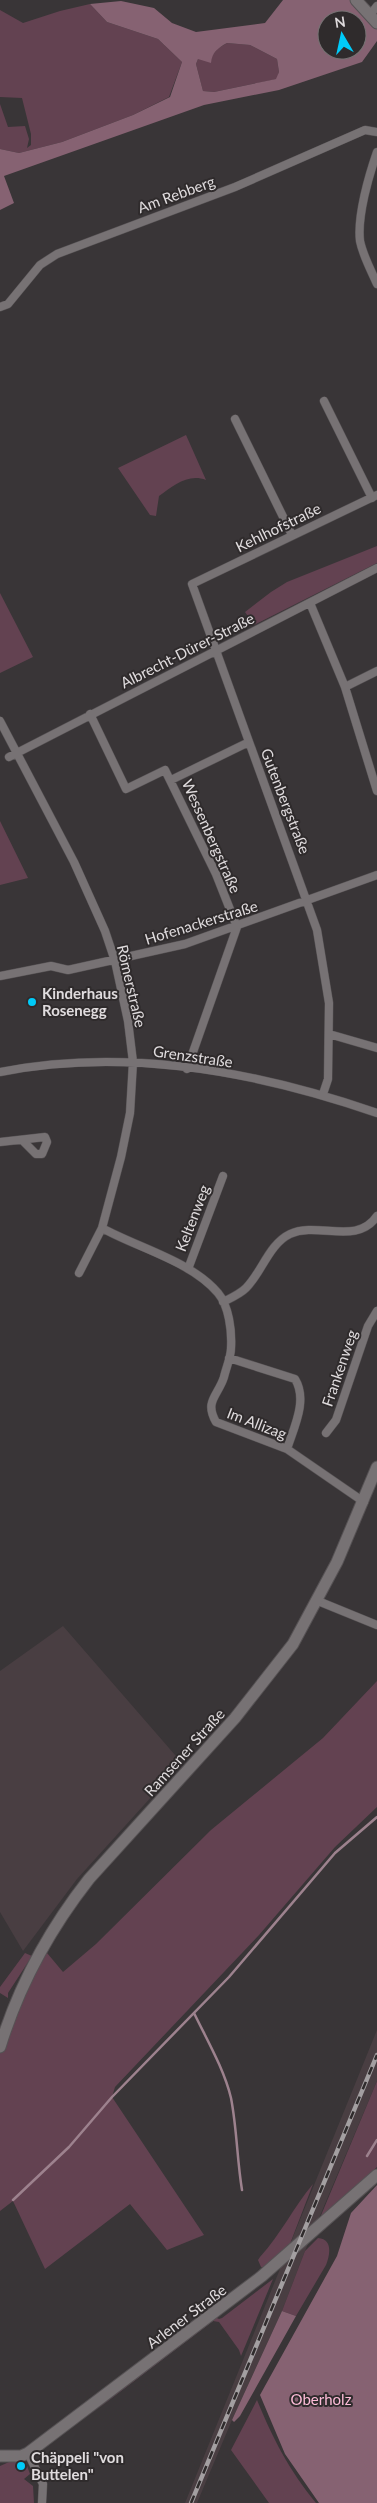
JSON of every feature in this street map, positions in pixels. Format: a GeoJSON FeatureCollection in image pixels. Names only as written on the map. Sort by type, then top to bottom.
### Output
{"type":"FeatureCollection","features":[{"type":"Feature","properties":{"kind":"main road"},"geometry":{"type":"LineString","coordinates":[[356,0],[375,14]]}},
{"type":"Feature","properties":{"kind":"main road","name":"Ramsener Straße"},"geometry":{"type":"LineString","coordinates":[[0,2047],[26,1978],[71,1902],[89,1879],[260,1688],[293,1644],[318,1601],[364,1502],[377,1467]]}},
{"type":"Feature","properties":{"kind":"main road","name":"Arlener Straße"},"geometry":{"type":"LineString","coordinates":[[0,2456],[21,2456],[28,2453],[232,2301],[297,2247],[377,2175]]}},
{"type":"Feature","properties":{"kind":"street","name":"Am Rebberg"},"geometry":{"type":"LineString","coordinates":[[0,307],[8,304],[40,265],[64,251],[235,187],[365,130],[377,132]]}},
{"type":"Feature","properties":{"kind":"street"},"geometry":{"type":"LineString","coordinates":[[377,152],[366,194],[360,230],[362,249],[377,284]]}},
{"type":"Feature","properties":{"kind":"street"},"geometry":{"type":"LineString","coordinates":[[324,401],[374,497]]}},
{"type":"Feature","properties":{"kind":"street"},"geometry":{"type":"LineString","coordinates":[[236,419],[292,535]]}},
{"type":"Feature","properties":{"kind":"street","name":"Kehlhofstraße"},"geometry":{"type":"LineString","coordinates":[[192,584],[374,497]]}},
{"type":"Feature","properties":{"kind":"street","name":"Albrecht-Dürer-Straße"},"geometry":{"type":"LineString","coordinates":[[13,755],[377,568]]}},
{"type":"Feature","properties":{"kind":"street","name":"Gutenbergstraße"},"geometry":{"type":"LineString","coordinates":[[192,584],[308,900],[317,930],[326,985],[329,1034],[328,1079],[323,1094]]}},
{"type":"Feature","properties":{"kind":"street"},"geometry":{"type":"LineString","coordinates":[[310,603],[345,687],[377,791]]}},
{"type":"Feature","properties":{"kind":"street"},"geometry":{"type":"LineString","coordinates":[[345,687],[377,671]]}},
{"type":"Feature","properties":{"kind":"street"},"geometry":{"type":"LineString","coordinates":[[90,714],[126,789],[166,770],[171,780]]}},
{"type":"Feature","properties":{"kind":"street","name":"Römerstraße"},"geometry":{"type":"LineString","coordinates":[[0,721],[13,755],[74,862],[105,931],[128,1021],[133,1062],[130,1114],[102,1228],[80,1273]]}},
{"type":"Feature","properties":{"kind":"street","name":"Wessenbergstraße"},"geometry":{"type":"LineString","coordinates":[[237,927],[216,874],[171,780],[249,742]]}},
{"type":"Feature","properties":{"kind":"street","name":"Hofenackerstraße"},"geometry":{"type":"LineString","coordinates":[[0,976],[51,966],[68,970],[185,944],[237,927],[377,875]]}},
{"type":"Feature","properties":{"kind":"street"},"geometry":{"type":"LineString","coordinates":[[187,1069],[237,927]]}},
{"type":"Feature","properties":{"kind":"street"},"geometry":{"type":"LineString","coordinates":[[329,1034],[377,1048]]}},
{"type":"Feature","properties":{"kind":"street","name":"Grenzstraße"},"geometry":{"type":"LineString","coordinates":[[0,1072],[60,1064],[133,1062],[255,1079],[323,1094],[377,1113]]}},
{"type":"Feature","properties":{"kind":"street"},"geometry":{"type":"LineString","coordinates":[[0,1142],[22,1140]]}},
{"type":"Feature","properties":{"kind":"street","name":"Keltenweg"},"geometry":{"type":"LineString","coordinates":[[188,1269],[223,1176]]}},
{"type":"Feature","properties":{"kind":"street"},"geometry":{"type":"LineString","coordinates":[[223,1302],[246,1288],[283,1238],[303,1230],[347,1232],[359,1230],[372,1224],[377,1216]]}},
{"type":"Feature","properties":{"kind":"street","name":"Im Allizag"},"geometry":{"type":"LineString","coordinates":[[102,1228],[188,1269],[206,1281],[219,1294],[230,1324],[231,1348],[222,1381],[212,1400],[210,1412],[216,1422],[286,1449],[364,1502]]}},
{"type":"Feature","properties":{"kind":"street","name":"Frankenweg"},"geometry":{"type":"LineString","coordinates":[[326,1434],[336,1420],[368,1326],[377,1311]]}},
{"type":"Feature","properties":{"kind":"street"},"geometry":{"type":"LineString","coordinates":[[229,1358],[295,1379],[301,1388],[299,1413],[286,1449]]}},
{"type":"Feature","properties":{"kind":"street"},"geometry":{"type":"LineString","coordinates":[[318,1601],[377,1625]]}},
{"type":"Feature","properties":{"kind":"street"},"geometry":{"type":"LineString","coordinates":[[28,2453],[40,2474],[43,2484],[42,2503]]}},
{"type":"Feature","properties":{"kind":"shaded area"},"geometry":{"type":"Polygon","coordinates":[[[90,4],[107,22],[158,39],[182,62],[169,97],[133,115],[62,142],[19,153],[0,149],[0,104],[8,127],[25,126],[29,139],[27,148],[31,145],[31,134],[22,98],[0,97],[0,10],[23,23],[90,4]]]}},
{"type":"Feature","properties":{"kind":"shaded area"},"geometry":{"type":"Polygon","coordinates":[[[227,43],[250,45],[277,59],[279,72],[277,79],[214,92],[203,91],[196,64],[198,59],[212,56],[217,49],[227,43]]]}},
{"type":"Feature","properties":{"kind":"shaded area"},"geometry":{"type":"Polygon","coordinates":[[[186,435],[206,480],[193,478],[175,485],[159,496],[156,516],[150,515],[118,468],[186,435]]]}},
{"type":"Feature","properties":{"kind":"shaded area"},"geometry":{"type":"Polygon","coordinates":[[[377,546],[377,563],[254,625],[245,612],[287,582],[377,546]]]}},
{"type":"Feature","properties":{"kind":"shaded area"},"geometry":{"type":"Polygon","coordinates":[[[0,593],[33,657],[0,673],[0,593]]]}},
{"type":"Feature","properties":{"kind":"shaded area"},"geometry":{"type":"Polygon","coordinates":[[[0,821],[28,878],[0,885],[0,821]]]}},
{"type":"Feature","properties":{"kind":"shaded area"},"geometry":{"type":"Polygon","coordinates":[[[63,1626],[182,1763],[77,1879],[23,1951],[0,1912],[0,1671],[63,1626]]]}},
{"type":"Feature","properties":{"kind":"shaded area"},"geometry":{"type":"Polygon","coordinates":[[[377,1681],[377,1807],[335,1847],[259,1935],[115,2087],[112,2097],[204,2235],[167,2250],[130,2204],[45,2269],[13,2201],[0,2211],[0,2047],[42,1947],[63,1972],[96,1944],[211,1830],[323,1738],[377,1681]]]}},
{"type":"Feature","properties":{"kind":"shaded area"},"geometry":{"type":"Polygon","coordinates":[[[25,1953],[32,1956],[8,1993],[8,1998],[0,1993],[0,1987],[25,1953]]]}},
{"type":"Feature","properties":{"kind":"shaded area"},"geometry":{"type":"Polygon","coordinates":[[[377,2030],[377,2081],[305,2251],[282,2311],[232,2420],[197,2503],[185,2503],[377,2030]]]}},
{"type":"Feature","properties":{"kind":"shaded area"},"geometry":{"type":"Polygon","coordinates":[[[377,2081],[377,2167],[317,2225],[377,2081]]]}},
{"type":"Feature","properties":{"kind":"shaded area"},"geometry":{"type":"Polygon","coordinates":[[[313,2184],[288,2249],[264,2268],[261,2267],[258,2260],[313,2184]]]}},
{"type":"Feature","properties":{"kind":"shaded area"},"geometry":{"type":"Polygon","coordinates":[[[318,2238],[323,2239],[328,2244],[329,2257],[326,2265],[296,2316],[282,2311],[305,2251],[318,2238]]]}},
{"type":"Feature","properties":{"kind":"shaded area"},"geometry":{"type":"Polygon","coordinates":[[[273,2279],[241,2356],[239,2350],[219,2322],[213,2321],[87,2417],[215,2317],[222,2318],[273,2279]]]}},
{"type":"Feature","properties":{"kind":"shaded area"},"geometry":{"type":"Polygon","coordinates":[[[257,2400],[282,2454],[316,2503],[269,2503],[231,2450],[257,2400]]]}},
{"type":"Feature","properties":{"kind":"shaded area"},"geometry":{"type":"Polygon","coordinates":[[[16,2459],[26,2463],[30,2474],[24,2479],[33,2486],[34,2503],[0,2503],[0,2466],[16,2459]]]}},
{"type":"Feature","properties":{"kind":"green space"},"geometry":{"type":"Polygon","coordinates":[[[283,0],[356,0],[365,10],[317,10],[317,60],[363,60],[362,62],[279,90],[204,105],[4,176],[14,203],[0,210],[0,149],[19,153],[62,142],[133,115],[170,97],[182,62],[158,39],[107,22],[90,4],[121,1],[154,8],[172,23],[196,32],[265,23],[283,0]],[[227,43],[216,51],[211,63],[198,59],[196,64],[203,91],[214,92],[276,79],[279,72],[277,59],[250,45],[227,43]]]}},
{"type":"Feature","properties":{"kind":"green space"},"geometry":{"type":"Polygon","coordinates":[[[367,12],[377,23],[377,41],[367,55],[367,12]]]}},
{"type":"Feature","properties":{"kind":"green space","name":"Oberholz"},"geometry":{"type":"Polygon","coordinates":[[[377,2185],[377,2503],[319,2503],[285,2454],[260,2395],[337,2256],[351,2213],[377,2185]]]}},
{"type":"Feature","properties":{"kind":"green space"},"geometry":{"type":"Polygon","coordinates":[[[282,2311],[296,2316],[240,2416],[234,2422],[232,2420],[282,2311]]]}},
{"type":"Feature","properties":{"kind":"waterway"},"geometry":{"type":"LineString","coordinates":[[13,2200],[69,2147],[112,2097],[229,1977],[335,1853],[377,1817]]}},
{"type":"Feature","properties":{"kind":"waterway"},"geometry":{"type":"LineString","coordinates":[[194,2013],[220,2065],[231,2098],[242,2190]]}},
{"type":"Feature","properties":{"kind":"waterway"},"geometry":{"type":"LineString","coordinates":[[367,2156],[377,2140]]}},
{"type":"Feature","properties":{"kind":"railway"},"geometry":{"type":"LineString","coordinates":[[191,2503],[377,2055]]}},
{"type":"Feature","properties":{"kind":"place","name":"Kinderhaus Rosenegg"},"geometry":{"type":"Point","coordinates":[32,1002]}},
{"type":"Feature","properties":{"kind":"place","name":"Chäppeli \"von Buttelen\""},"geometry":{"type":"Point","coordinates":[21,2466]}}]}
